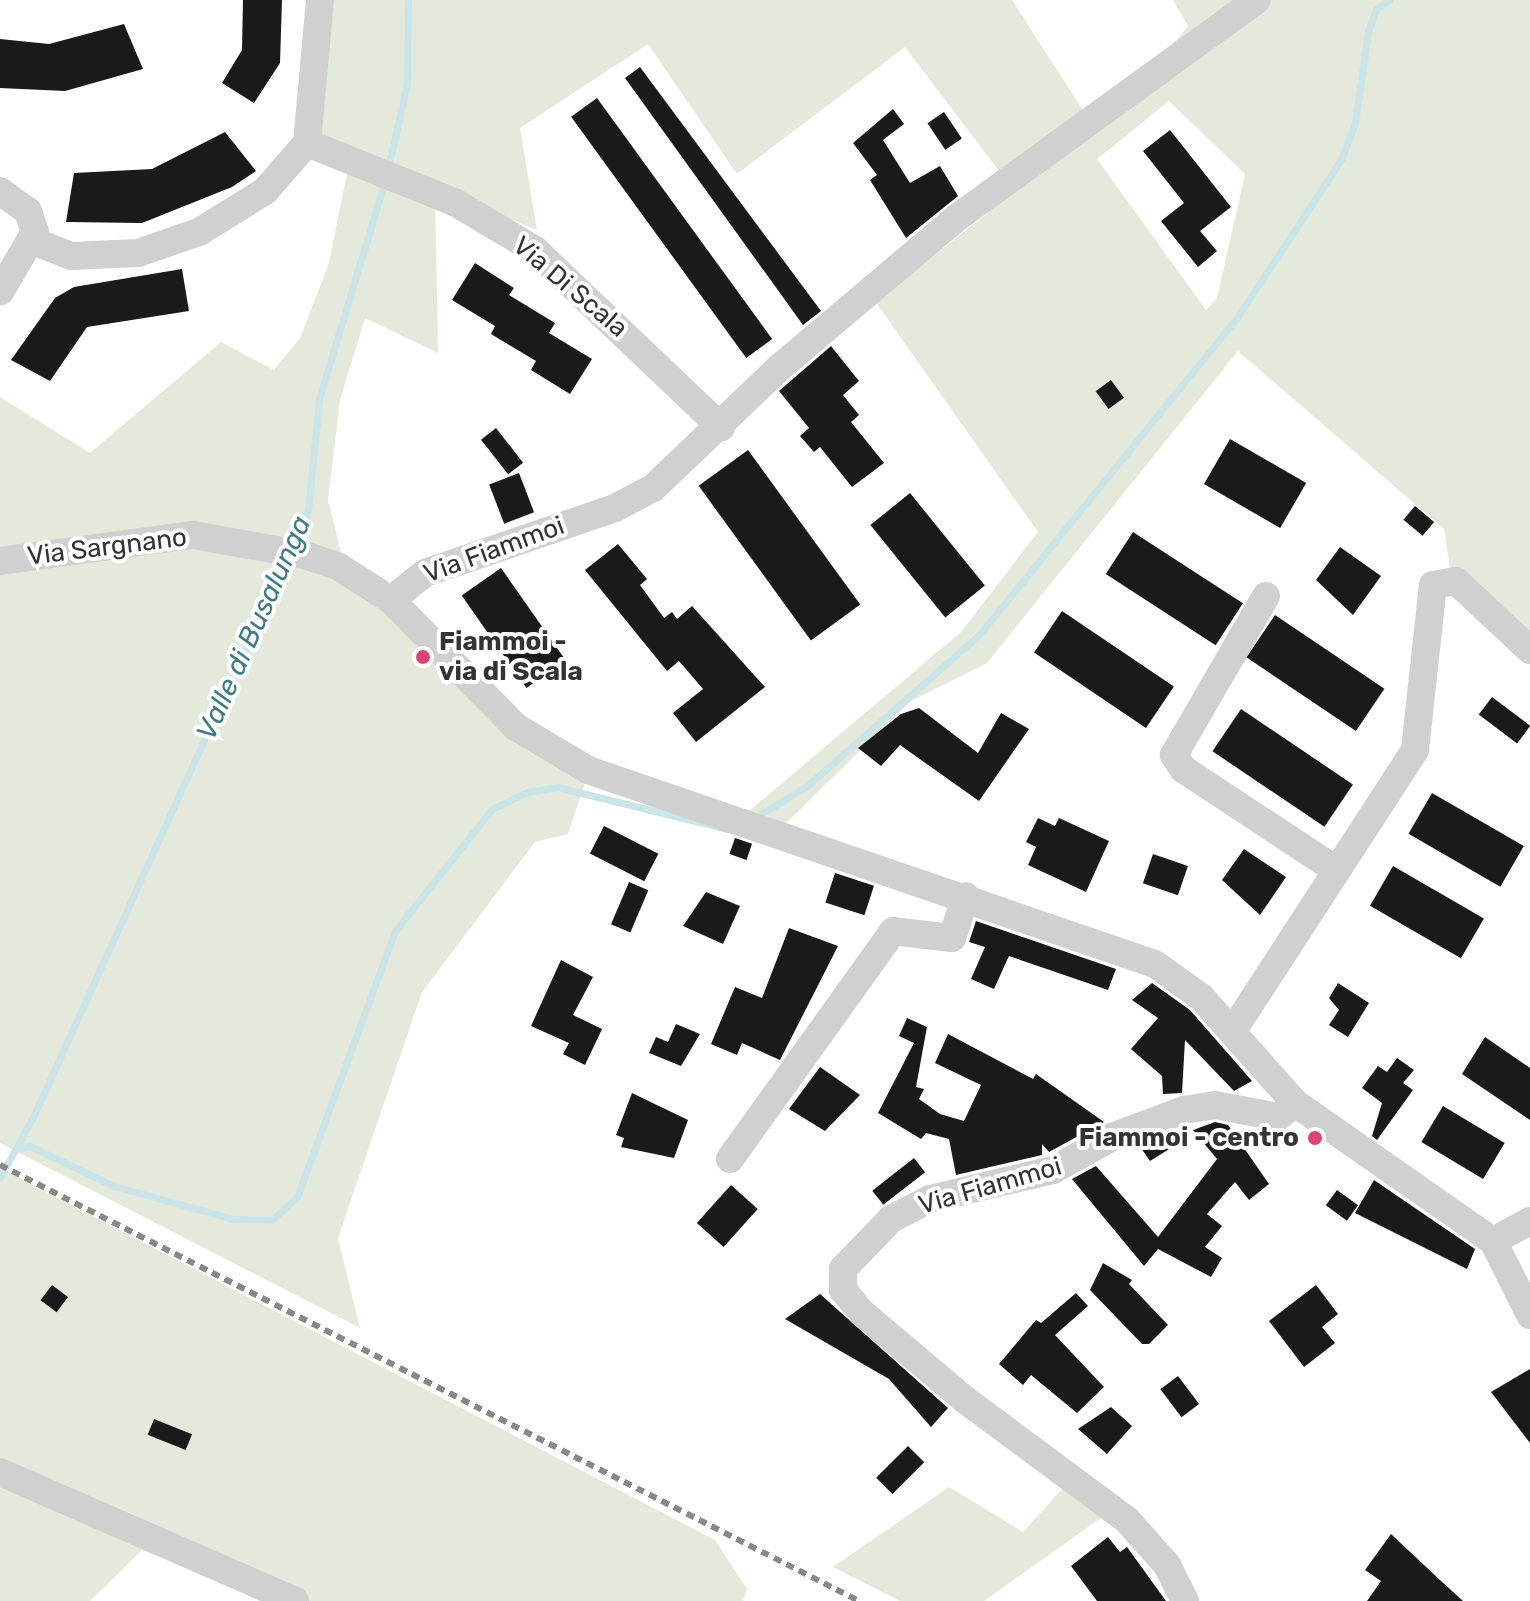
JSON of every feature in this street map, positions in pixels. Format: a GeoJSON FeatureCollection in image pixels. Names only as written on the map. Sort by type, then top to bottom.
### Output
{"type":"FeatureCollection","features":[{"type":"Feature","properties":{"kind":"street"},"geometry":{"type":"LineString","coordinates":[[33,241],[71,256],[101,257],[165,246],[265,191],[307,143],[320,0]]}},
{"type":"Feature","properties":{"kind":"street","name":"Via Fiammoi"},"geometry":{"type":"LineString","coordinates":[[1185,1601],[1167,1565],[1127,1520],[964,1399],[861,1312],[843,1290],[843,1269],[891,1219],[930,1199],[1053,1170],[1114,1136],[1184,1110],[1215,1105],[1278,1117],[1295,1103],[1201,997],[1155,964],[966,896],[613,781],[537,743],[391,600],[398,589],[439,567],[615,508],[653,488],[721,427],[779,368],[958,217],[1257,0]]}},
{"type":"Feature","properties":{"kind":"street","name":"Via Di Scala"},"geometry":{"type":"LineString","coordinates":[[307,143],[385,172],[535,250],[721,427]]}},
{"type":"Feature","properties":{"kind":"street"},"geometry":{"type":"LineString","coordinates":[[0,191],[28,211],[33,241],[0,292]]}},
{"type":"Feature","properties":{"kind":"street","name":"Via Sargnano"},"geometry":{"type":"LineString","coordinates":[[0,561],[149,537],[236,538],[339,567],[391,600]]}},
{"type":"Feature","properties":{"kind":"street"},"geometry":{"type":"LineString","coordinates":[[1232,1032],[1415,750],[1433,585],[1456,581],[1530,650]]}},
{"type":"Feature","properties":{"kind":"street"},"geometry":{"type":"LineString","coordinates":[[1266,596],[1174,746],[1174,755],[1183,769],[1336,870]]}},
{"type":"Feature","properties":{"kind":"street"},"geometry":{"type":"LineString","coordinates":[[730,1159],[893,931],[952,938],[966,896]]}},
{"type":"Feature","properties":{"kind":"street"},"geometry":{"type":"LineString","coordinates":[[1295,1103],[1493,1241],[1530,1315]]}},
{"type":"Feature","properties":{"kind":"street"},"geometry":{"type":"LineString","coordinates":[[1493,1241],[1530,1221]]}},
{"type":"Feature","properties":{"kind":"street"},"geometry":{"type":"LineString","coordinates":[[0,1472],[295,1601]]}},
{"type":"Feature","properties":{"kind":"shaded area"},"geometry":{"type":"Polygon","coordinates":[[[326,0],[1012,0],[1086,115],[1136,88],[1188,26],[1173,0],[1530,0],[1530,642],[1450,569],[1444,529],[1238,351],[987,663],[911,701],[783,826],[742,817],[961,632],[1038,532],[875,301],[1015,192],[905,47],[737,174],[648,44],[520,128],[537,230],[435,188],[438,353],[365,318],[340,400],[328,500],[342,556],[585,783],[568,834],[535,842],[422,992],[338,1238],[360,1328],[0,1143],[0,397],[90,453],[221,342],[274,370],[300,338],[328,266],[351,155],[317,139],[326,0]],[[1169,101],[1097,159],[1206,310],[1217,298],[1245,174],[1169,101]]]}},
{"type":"Feature","properties":{"kind":"shaded area"},"geometry":{"type":"Polygon","coordinates":[[[0,1168],[715,1540],[747,1589],[743,1601],[283,1601],[142,1550],[90,1601],[0,1601],[0,1168]]]}},
{"type":"Feature","properties":{"kind":"shaded area"},"geometry":{"type":"Polygon","coordinates":[[[1071,1479],[1108,1513],[984,1601],[900,1601],[833,1567],[949,1487],[1023,1532],[1071,1479]]]}},
{"type":"Feature","properties":{"kind":"building"},"geometry":{"type":"Polygon","coordinates":[[[243,0],[282,0],[280,63],[254,103],[222,83],[242,50],[243,0]]]}},
{"type":"Feature","properties":{"kind":"building"},"geometry":{"type":"Polygon","coordinates":[[[124,24],[143,69],[65,91],[0,88],[0,39],[49,44],[124,24]]]}},
{"type":"Feature","properties":{"kind":"building"},"geometry":{"type":"Polygon","coordinates":[[[640,67],[821,311],[803,325],[625,78],[640,67]]]}},
{"type":"Feature","properties":{"kind":"building"},"geometry":{"type":"Polygon","coordinates":[[[597,98],[772,339],[746,358],[571,117],[597,98]]]}},
{"type":"Feature","properties":{"kind":"building"},"geometry":{"type":"Polygon","coordinates":[[[893,109],[904,124],[883,140],[910,183],[940,166],[958,196],[906,238],[870,180],[877,175],[853,143],[893,109]]]}},
{"type":"Feature","properties":{"kind":"building"},"geometry":{"type":"Polygon","coordinates":[[[944,112],[962,139],[945,150],[927,123],[944,112]]]}},
{"type":"Feature","properties":{"kind":"building"},"geometry":{"type":"Polygon","coordinates":[[[1170,130],[1231,207],[1200,231],[1217,251],[1198,267],[1161,221],[1184,203],[1143,151],[1170,130]]]}},
{"type":"Feature","properties":{"kind":"building"},"geometry":{"type":"Polygon","coordinates":[[[225,132],[256,171],[232,187],[142,223],[66,222],[74,173],[152,169],[225,132]]]}},
{"type":"Feature","properties":{"kind":"building"},"geometry":{"type":"Polygon","coordinates":[[[475,263],[514,288],[509,295],[555,323],[549,333],[592,359],[570,394],[531,370],[536,361],[491,334],[495,326],[452,300],[475,263]]]}},
{"type":"Feature","properties":{"kind":"building"},"geometry":{"type":"Polygon","coordinates":[[[182,269],[189,311],[87,327],[50,381],[11,360],[55,298],[74,287],[182,269]]]}},
{"type":"Feature","properties":{"kind":"building"},"geometry":{"type":"Polygon","coordinates":[[[831,346],[859,381],[843,395],[859,415],[851,422],[884,463],[852,487],[820,447],[814,452],[800,436],[809,428],[779,391],[831,346]]]}},
{"type":"Feature","properties":{"kind":"building"},"geometry":{"type":"Polygon","coordinates":[[[1111,380],[1124,398],[1109,409],[1096,391],[1111,380]]]}},
{"type":"Feature","properties":{"kind":"building"},"geometry":{"type":"Polygon","coordinates":[[[496,428],[523,463],[508,474],[481,440],[496,428]]]}},
{"type":"Feature","properties":{"kind":"building"},"geometry":{"type":"Polygon","coordinates":[[[1230,439],[1306,483],[1280,528],[1204,484],[1230,439]]]}},
{"type":"Feature","properties":{"kind":"building"},"geometry":{"type":"Polygon","coordinates":[[[748,450],[860,605],[811,640],[699,486],[748,450]]]}},
{"type":"Feature","properties":{"kind":"building"},"geometry":{"type":"Polygon","coordinates":[[[519,473],[534,512],[504,524],[489,484],[519,473]]]}},
{"type":"Feature","properties":{"kind":"building"},"geometry":{"type":"Polygon","coordinates":[[[910,493],[985,585],[945,618],[870,525],[910,493]]]}},
{"type":"Feature","properties":{"kind":"building"},"geometry":{"type":"Polygon","coordinates":[[[1415,506],[1434,522],[1423,536],[1403,520],[1415,506]]]}},
{"type":"Feature","properties":{"kind":"building"},"geometry":{"type":"Polygon","coordinates":[[[1133,532],[1243,603],[1216,645],[1106,574],[1133,532]]]}},
{"type":"Feature","properties":{"kind":"building"},"geometry":{"type":"Polygon","coordinates":[[[618,544],[647,579],[640,585],[664,618],[672,612],[677,619],[692,606],[765,687],[696,742],[673,713],[703,689],[679,661],[667,671],[585,570],[618,544]]]}},
{"type":"Feature","properties":{"kind":"building"},"geometry":{"type":"Polygon","coordinates":[[[1340,547],[1381,576],[1353,615],[1316,580],[1340,547]]]}},
{"type":"Feature","properties":{"kind":"building"},"geometry":{"type":"Polygon","coordinates":[[[501,568],[566,661],[526,688],[462,596],[501,568]]]}},
{"type":"Feature","properties":{"kind":"building"},"geometry":{"type":"Polygon","coordinates":[[[1062,611],[1174,686],[1146,728],[1034,652],[1062,611]]]}},
{"type":"Feature","properties":{"kind":"building"},"geometry":{"type":"Polygon","coordinates":[[[1275,615],[1384,689],[1356,731],[1246,657],[1275,615]]]}},
{"type":"Feature","properties":{"kind":"building"},"geometry":{"type":"Polygon","coordinates":[[[1492,697],[1530,726],[1517,743],[1479,715],[1492,697]]]}},
{"type":"Feature","properties":{"kind":"building"},"geometry":{"type":"Polygon","coordinates":[[[919,708],[978,753],[1001,713],[1029,729],[979,801],[900,745],[881,766],[858,748],[901,714],[919,708]]]}},
{"type":"Feature","properties":{"kind":"building"},"geometry":{"type":"Polygon","coordinates":[[[1241,709],[1353,784],[1324,827],[1212,751],[1241,709]]]}},
{"type":"Feature","properties":{"kind":"building"},"geometry":{"type":"Polygon","coordinates":[[[1432,793],[1524,846],[1500,887],[1408,834],[1432,793]]]}},
{"type":"Feature","properties":{"kind":"building"},"geometry":{"type":"Polygon","coordinates":[[[1038,818],[1055,826],[1059,818],[1109,841],[1086,892],[1028,865],[1036,847],[1026,842],[1038,818]]]}},
{"type":"Feature","properties":{"kind":"building"},"geometry":{"type":"Polygon","coordinates":[[[604,826],[658,854],[644,881],[590,854],[604,826]]]}},
{"type":"Feature","properties":{"kind":"building"},"geometry":{"type":"Polygon","coordinates":[[[735,838],[752,844],[746,860],[729,854],[735,838]]]}},
{"type":"Feature","properties":{"kind":"building"},"geometry":{"type":"Polygon","coordinates":[[[1244,849],[1286,877],[1260,915],[1222,880],[1244,849]]]}},
{"type":"Feature","properties":{"kind":"building"},"geometry":{"type":"Polygon","coordinates":[[[1153,854],[1188,866],[1178,895],[1143,883],[1153,854]]]}},
{"type":"Feature","properties":{"kind":"building"},"geometry":{"type":"Polygon","coordinates":[[[1393,866],[1484,918],[1461,958],[1370,906],[1393,866]]]}},
{"type":"Feature","properties":{"kind":"building"},"geometry":{"type":"Polygon","coordinates":[[[835,873],[874,886],[864,915],[825,902],[835,873]]]}},
{"type":"Feature","properties":{"kind":"building"},"geometry":{"type":"Polygon","coordinates":[[[629,882],[648,890],[630,933],[611,924],[629,882]]]}},
{"type":"Feature","properties":{"kind":"building"},"geometry":{"type":"Polygon","coordinates":[[[706,892],[740,906],[723,944],[683,926],[706,892]]]}},
{"type":"Feature","properties":{"kind":"building"},"geometry":{"type":"Polygon","coordinates":[[[976,921],[1116,969],[1108,990],[1009,956],[994,989],[971,979],[985,947],[969,942],[976,921]]]}},
{"type":"Feature","properties":{"kind":"building"},"geometry":{"type":"Polygon","coordinates":[[[789,928],[838,946],[780,1060],[742,1043],[737,1055],[711,1044],[735,987],[762,998],[789,928]]]}},
{"type":"Feature","properties":{"kind":"building"},"geometry":{"type":"Polygon","coordinates":[[[561,960],[593,977],[573,1015],[602,1029],[585,1065],[563,1054],[569,1043],[531,1026],[561,960]]]}},
{"type":"Feature","properties":{"kind":"building"},"geometry":{"type":"Polygon","coordinates":[[[1152,983],[1190,1010],[1252,1081],[1234,1091],[1185,1040],[1182,1093],[1163,1094],[1162,1076],[1131,1049],[1158,1018],[1132,1000],[1152,983]]]}},
{"type":"Feature","properties":{"kind":"building"},"geometry":{"type":"Polygon","coordinates":[[[1338,983],[1369,1003],[1348,1037],[1329,1025],[1339,1010],[1329,998],[1338,983]]]}},
{"type":"Feature","properties":{"kind":"building"},"geometry":{"type":"Polygon","coordinates":[[[907,1018],[927,1027],[916,1087],[924,1089],[919,1099],[940,1114],[964,1121],[981,1085],[935,1063],[948,1034],[1033,1079],[1036,1074],[1104,1122],[1049,1152],[1042,1144],[1042,1155],[956,1175],[949,1139],[926,1133],[921,1139],[878,1113],[914,1043],[899,1036],[907,1018]]]}},
{"type":"Feature","properties":{"kind":"building"},"geometry":{"type":"Polygon","coordinates":[[[676,1024],[700,1034],[681,1066],[649,1053],[656,1037],[668,1042],[676,1024]]]}},
{"type":"Feature","properties":{"kind":"building"},"geometry":{"type":"Polygon","coordinates":[[[1485,1037],[1530,1068],[1530,1120],[1462,1074],[1485,1037]]]}},
{"type":"Feature","properties":{"kind":"building"},"geometry":{"type":"Polygon","coordinates":[[[1397,1058],[1414,1070],[1403,1083],[1413,1090],[1377,1140],[1372,1136],[1382,1103],[1362,1088],[1378,1066],[1387,1072],[1397,1058]]]}},
{"type":"Feature","properties":{"kind":"building"},"geometry":{"type":"Polygon","coordinates":[[[820,1067],[860,1095],[825,1131],[789,1109],[820,1067]]]}},
{"type":"Feature","properties":{"kind":"building"},"geometry":{"type":"Polygon","coordinates":[[[632,1093],[688,1120],[674,1158],[621,1147],[624,1138],[616,1135],[632,1093]]]}},
{"type":"Feature","properties":{"kind":"building"},"geometry":{"type":"Polygon","coordinates":[[[1443,1106],[1505,1143],[1483,1179],[1421,1142],[1443,1106]]]}},
{"type":"Feature","properties":{"kind":"building"},"geometry":{"type":"Polygon","coordinates":[[[1215,1122],[1228,1125],[1269,1184],[1249,1200],[1235,1182],[1207,1214],[1222,1226],[1205,1247],[1222,1258],[1211,1277],[1158,1249],[1144,1266],[1072,1179],[1096,1166],[1158,1237],[1217,1159],[1193,1130],[1215,1122]]]}},
{"type":"Feature","properties":{"kind":"building"},"geometry":{"type":"Polygon","coordinates":[[[1182,1129],[1182,1141],[1150,1161],[1139,1145],[1182,1129]]]}},
{"type":"Feature","properties":{"kind":"building"},"geometry":{"type":"Polygon","coordinates":[[[914,1158],[925,1172],[883,1205],[872,1191],[914,1158]]]}},
{"type":"Feature","properties":{"kind":"building"},"geometry":{"type":"Polygon","coordinates":[[[1374,1180],[1475,1249],[1467,1269],[1355,1213],[1374,1180]]]}},
{"type":"Feature","properties":{"kind":"building"},"geometry":{"type":"Polygon","coordinates":[[[731,1185],[758,1209],[724,1247],[697,1223],[731,1185]]]}},
{"type":"Feature","properties":{"kind":"building"},"geometry":{"type":"Polygon","coordinates":[[[1337,1190],[1358,1205],[1347,1221],[1326,1205],[1337,1190]]]}},
{"type":"Feature","properties":{"kind":"building"},"geometry":{"type":"Polygon","coordinates":[[[1103,1263],[1132,1280],[1129,1284],[1168,1325],[1149,1344],[1142,1344],[1090,1290],[1103,1263]]]}},
{"type":"Feature","properties":{"kind":"building"},"geometry":{"type":"Polygon","coordinates":[[[52,1285],[68,1297],[57,1312],[41,1300],[52,1285]]]}},
{"type":"Feature","properties":{"kind":"building"},"geometry":{"type":"Polygon","coordinates":[[[1316,1285],[1338,1314],[1322,1327],[1335,1343],[1304,1367],[1269,1321],[1316,1285]]]}},
{"type":"Feature","properties":{"kind":"building"},"geometry":{"type":"Polygon","coordinates":[[[1076,1293],[1088,1306],[1055,1335],[1104,1387],[1077,1413],[1031,1375],[1023,1385],[999,1364],[1036,1320],[1041,1323],[1076,1293]]]}},
{"type":"Feature","properties":{"kind":"building"},"geometry":{"type":"Polygon","coordinates":[[[820,1294],[948,1408],[931,1427],[889,1379],[785,1319],[820,1294]]]}},
{"type":"Feature","properties":{"kind":"building"},"geometry":{"type":"Polygon","coordinates":[[[1530,1369],[1530,1443],[1491,1392],[1530,1369]]]}},
{"type":"Feature","properties":{"kind":"building"},"geometry":{"type":"Polygon","coordinates":[[[1178,1376],[1199,1404],[1181,1417],[1160,1389],[1178,1376]]]}},
{"type":"Feature","properties":{"kind":"building"},"geometry":{"type":"Polygon","coordinates":[[[1111,1407],[1132,1426],[1107,1454],[1078,1429],[1111,1407]]]}},
{"type":"Feature","properties":{"kind":"building"},"geometry":{"type":"Polygon","coordinates":[[[154,1419],[192,1434],[186,1450],[148,1435],[154,1419]]]}},
{"type":"Feature","properties":{"kind":"building"},"geometry":{"type":"Polygon","coordinates":[[[908,1446],[924,1462],[892,1494],[876,1478],[908,1446]]]}},
{"type":"Feature","properties":{"kind":"building"},"geometry":{"type":"Polygon","coordinates":[[[1391,1534],[1463,1601],[1367,1601],[1381,1581],[1365,1570],[1391,1534]]]}},
{"type":"Feature","properties":{"kind":"building"},"geometry":{"type":"Polygon","coordinates":[[[1108,1537],[1120,1552],[1127,1547],[1166,1601],[1097,1601],[1071,1566],[1108,1537]]]}},
{"type":"Feature","properties":{"kind":"waterway","name":"Valle di Busalunga"},"geometry":{"type":"LineString","coordinates":[[388,168],[407,84],[408,0]]}},
{"type":"Feature","properties":{"kind":"waterway"},"geometry":{"type":"LineString","coordinates":[[754,818],[807,786],[979,635],[1236,319],[1342,158],[1355,123],[1368,32],[1376,9],[1389,0]]}},
{"type":"Feature","properties":{"kind":"waterway","name":"Valle di Busalunga"},"geometry":{"type":"LineString","coordinates":[[292,545],[308,510],[319,399],[385,180]]}},
{"type":"Feature","properties":{"kind":"waterway","name":"Valle di Busalunga"},"geometry":{"type":"LineString","coordinates":[[0,1177],[33,1117],[287,557]]}},
{"type":"Feature","properties":{"kind":"waterway"},"geometry":{"type":"LineString","coordinates":[[15,1149],[30,1146],[114,1186],[233,1219],[272,1220],[297,1197],[395,931],[492,809],[527,792],[557,787],[728,829]]}},
{"type":"Feature","properties":{"kind":"railway"},"geometry":{"type":"LineString","coordinates":[[0,1165],[859,1601]]}},
{"type":"Feature","properties":{"kind":"place","name":"Fiammoi - via di Scala"},"geometry":{"type":"Point","coordinates":[423,657]}},
{"type":"Feature","properties":{"kind":"place","name":"Fiammoi - centro"},"geometry":{"type":"Point","coordinates":[1315,1138]}}]}
